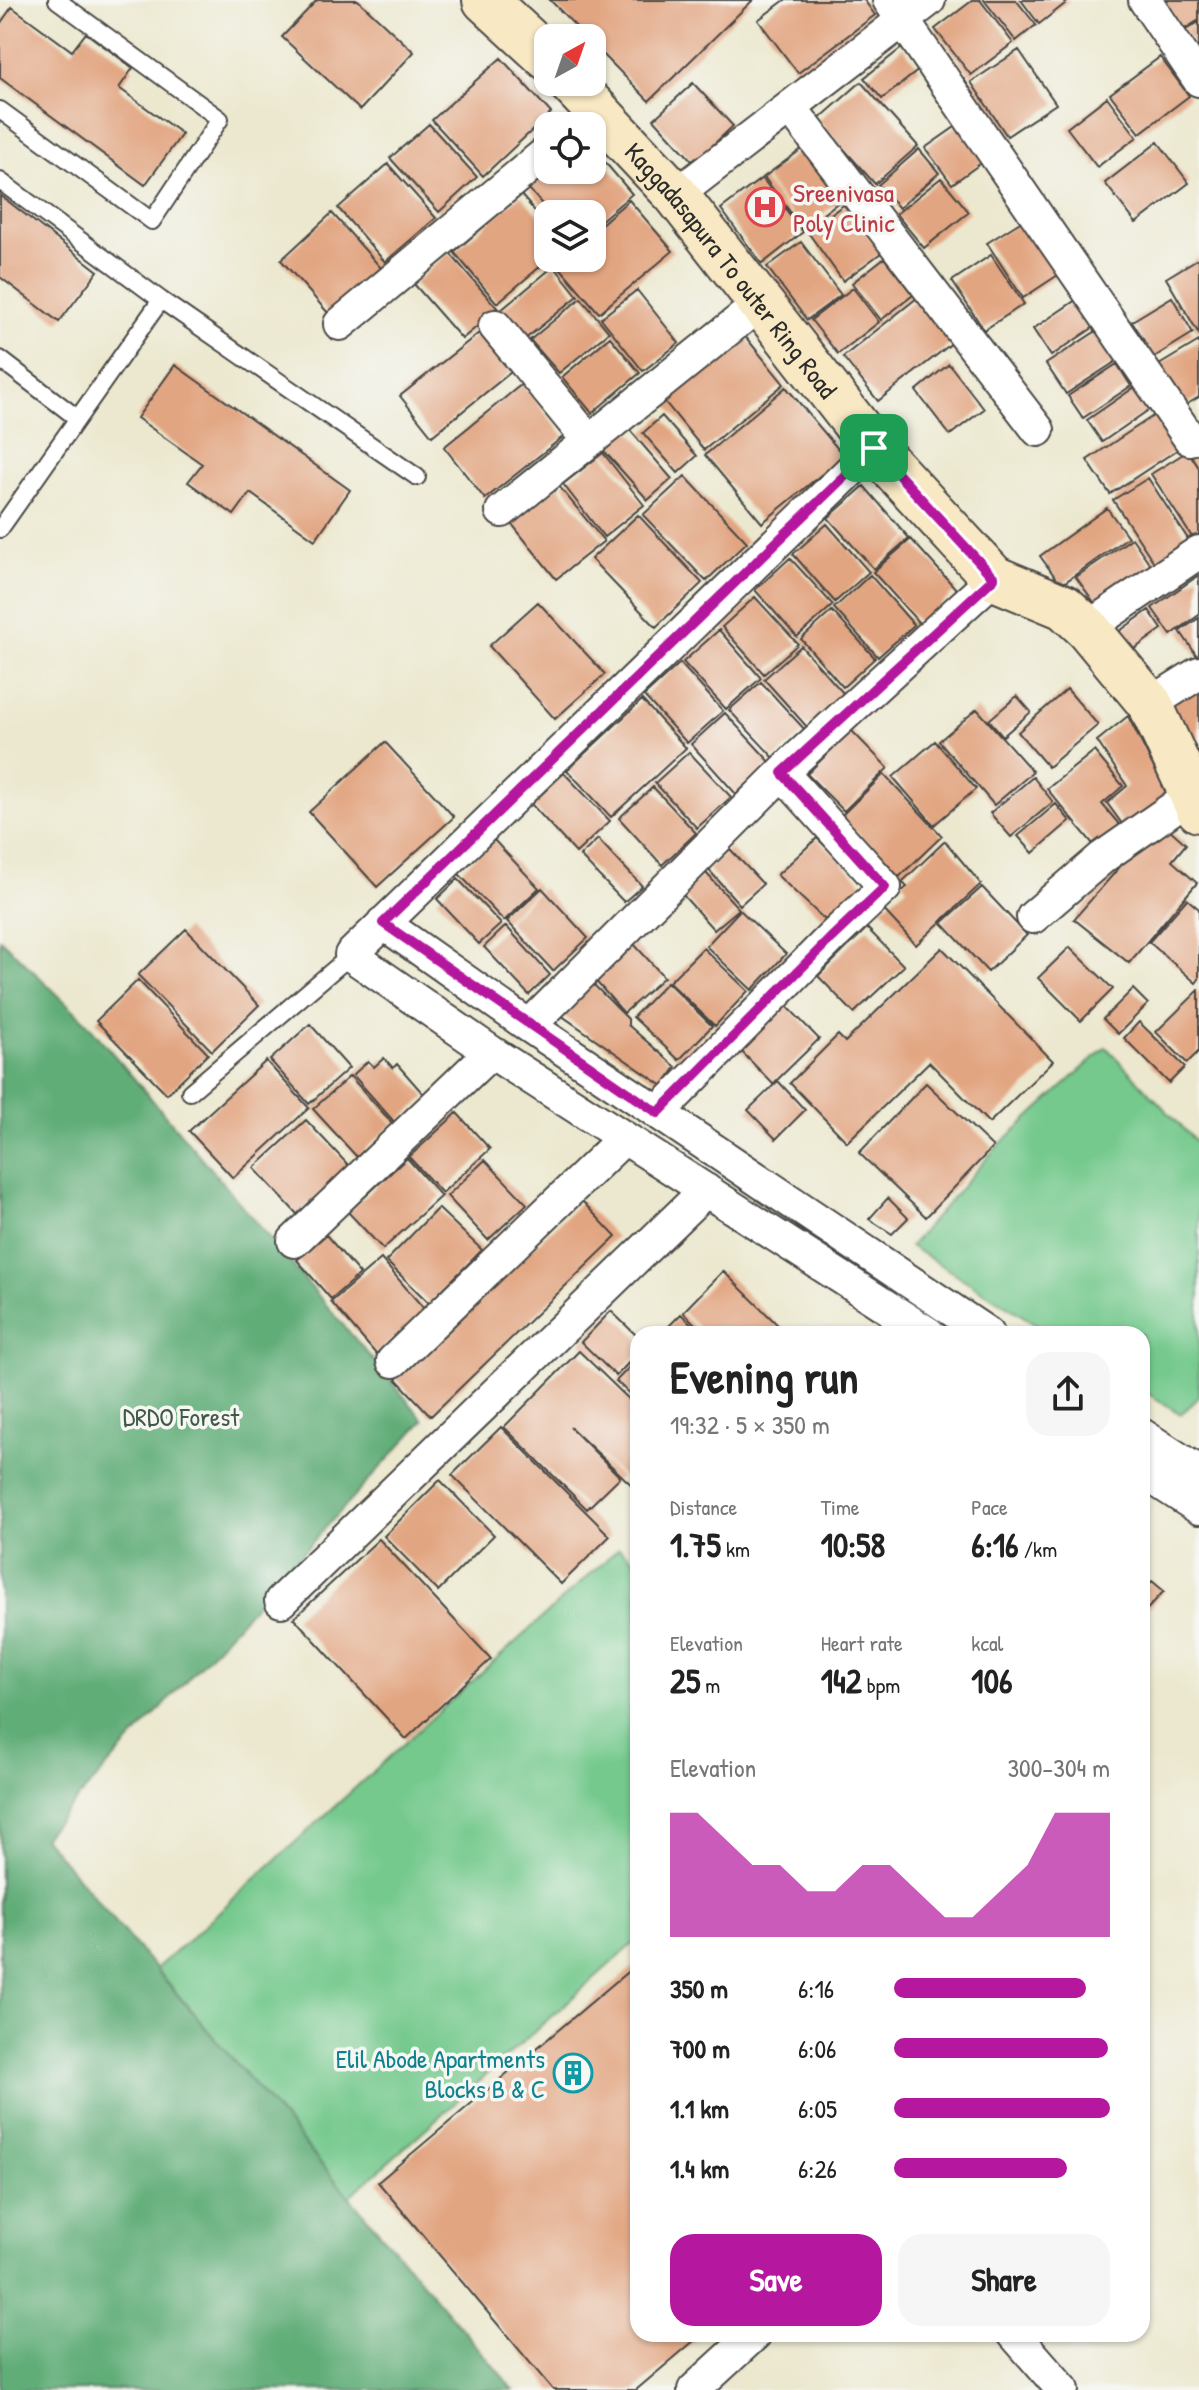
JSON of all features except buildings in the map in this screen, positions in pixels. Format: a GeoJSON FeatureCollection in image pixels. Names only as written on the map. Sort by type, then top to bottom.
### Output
{"type":"FeatureCollection","features":[{"type":"Feature","properties":{"kind":"street"},"geometry":{"type":"LineString","coordinates":[[485,0],[534,45]]}},
{"type":"Feature","properties":{"kind":"street"},"geometry":{"type":"LineString","coordinates":[[676,195],[790,107],[896,10],[929,0]]}},
{"type":"Feature","properties":{"kind":"street"},"geometry":{"type":"LineString","coordinates":[[1145,0],[1199,80]]}},
{"type":"Feature","properties":{"kind":"street"},"geometry":{"type":"LineString","coordinates":[[896,10],[1190,439]]}},
{"type":"Feature","properties":{"kind":"street","name":"Kaggadasapura To outer Ring Road"},"geometry":{"type":"LineString","coordinates":[[582,106],[676,195],[874,448],[994,578],[1064,607],[1087,628],[1150,704],[1196,802]]}},
{"type":"Feature","properties":{"kind":"street"},"geometry":{"type":"LineString","coordinates":[[790,107],[1038,430]]}},
{"type":"Feature","properties":{"kind":"street"},"geometry":{"type":"LineString","coordinates":[[340,324],[534,163]]}},
{"type":"Feature","properties":{"kind":"street"},"geometry":{"type":"LineString","coordinates":[[502,511],[761,303]]}},
{"type":"Feature","properties":{"kind":"street"},"geometry":{"type":"LineString","coordinates":[[495,326],[589,441]]}},
{"type":"Feature","properties":{"kind":"street"},"geometry":{"type":"LineString","coordinates":[[874,448],[351,955],[491,1052],[706,1190],[891,1325],[916,1287]]}},
{"type":"Feature","properties":{"kind":"street"},"geometry":{"type":"LineString","coordinates":[[1087,628],[1199,552]]}},
{"type":"Feature","properties":{"kind":"street"},"geometry":{"type":"LineString","coordinates":[[529,1026],[782,773],[994,578]]}},
{"type":"Feature","properties":{"kind":"street"},"geometry":{"type":"LineString","coordinates":[[1150,704],[1199,673]]}},
{"type":"Feature","properties":{"kind":"street"},"geometry":{"type":"LineString","coordinates":[[658,1113],[885,887],[782,773]]}},
{"type":"Feature","properties":{"kind":"street"},"geometry":{"type":"LineString","coordinates":[[1033,917],[1103,857],[1196,802]]}},
{"type":"Feature","properties":{"kind":"street"},"geometry":{"type":"LineString","coordinates":[[383,923],[529,1026],[976,1326]]}},
{"type":"Feature","properties":{"kind":"street"},"geometry":{"type":"LineString","coordinates":[[294,1241],[491,1052]]}},
{"type":"Feature","properties":{"kind":"street"},"geometry":{"type":"LineString","coordinates":[[393,1361],[624,1138]]}},
{"type":"Feature","properties":{"kind":"street"},"geometry":{"type":"LineString","coordinates":[[281,1601],[706,1190]]}},
{"type":"Feature","properties":{"kind":"street"},"geometry":{"type":"LineString","coordinates":[[1150,1440],[1199,1472]]}},
{"type":"Feature","properties":{"kind":"street"},"geometry":{"type":"LineString","coordinates":[[1150,1476],[1199,1508]]}},
{"type":"Feature","properties":{"kind":"street"},"geometry":{"type":"LineString","coordinates":[[694,2390],[746,2342]]}},
{"type":"Feature","properties":{"kind":"street"},"geometry":{"type":"LineString","coordinates":[[1021,2342],[1063,2390]]}},
{"type":"Feature","properties":{"kind":"lane"},"geometry":{"type":"LineString","coordinates":[[0,110],[152,221],[220,119],[57,0]]}},
{"type":"Feature","properties":{"kind":"lane"},"geometry":{"type":"LineString","coordinates":[[0,181],[161,300],[417,477]]}},
{"type":"Feature","properties":{"kind":"lane"},"geometry":{"type":"LineString","coordinates":[[0,529],[161,300]]}},
{"type":"Feature","properties":{"kind":"lane"},"geometry":{"type":"LineString","coordinates":[[0,359],[77,418]]}},
{"type":"Feature","properties":{"kind":"lane"},"geometry":{"type":"LineString","coordinates":[[190,1092],[351,955]]}},
{"type":"Feature","properties":{"kind":"green space","name":"DRDO Forest"},"geometry":{"type":"Polygon","coordinates":[[[0,939],[86,1022],[424,1420],[43,1837],[514,2390],[0,2390],[0,939]]]}},
{"type":"Feature","properties":{"kind":"green space"},"geometry":{"type":"Polygon","coordinates":[[[1106,1047],[1199,1145],[1199,1397],[1181,1414],[1150,1395],[1150,1326],[1039,1326],[910,1246],[997,1147],[1106,1047]]]}},
{"type":"Feature","properties":{"kind":"green space"},"geometry":{"type":"Polygon","coordinates":[[[619,1548],[630,1557],[630,1946],[349,2197],[156,1969],[619,1548]]]}},
{"type":"Feature","properties":{"kind":"place","name":"Sreenivasa Poly Clinic"},"geometry":{"type":"Point","coordinates":[765,207]}},
{"type":"Feature","properties":{"kind":"place","name":"Elil Abode Apartments Blocks B & C"},"geometry":{"type":"Point","coordinates":[573,2073]}},
{"type":"Feature","properties":{"kind":"route"},"geometry":{"type":"LineString","coordinates":[[874,448],[994,578],[782,773],[885,887],[658,1113],[383,923],[874,448]]}}]}
